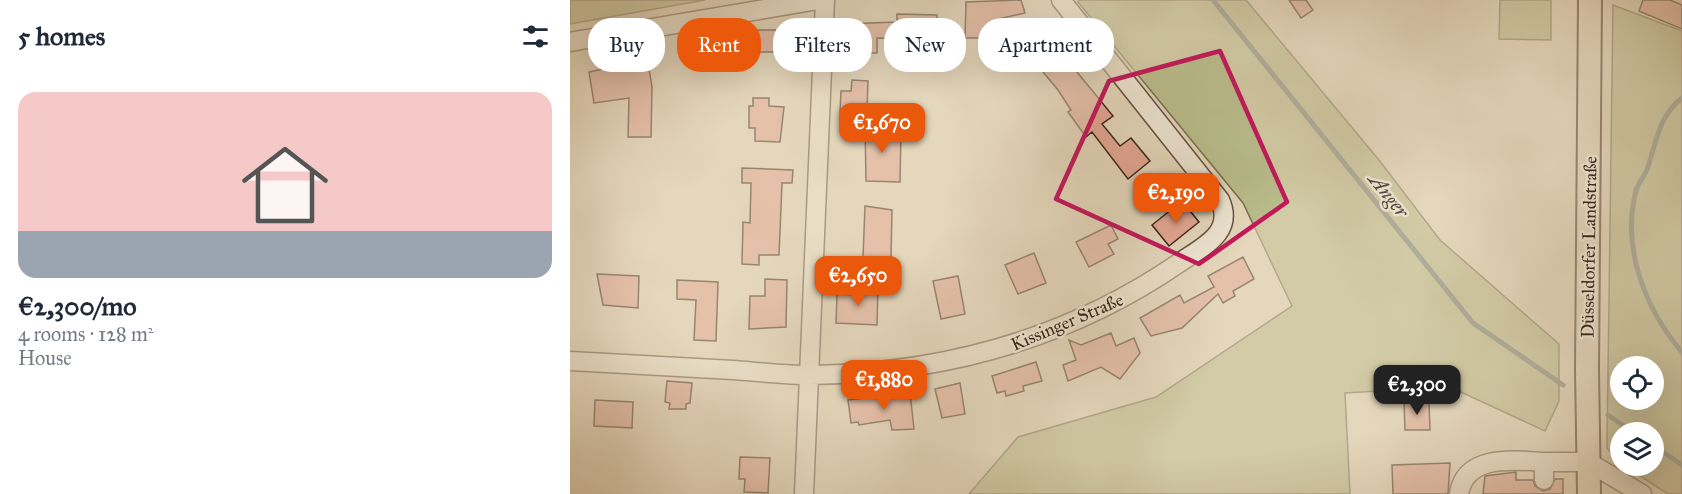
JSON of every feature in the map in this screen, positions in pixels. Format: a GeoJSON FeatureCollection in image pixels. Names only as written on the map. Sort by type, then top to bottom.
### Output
{"type":"FeatureCollection","features":[{"type":"Feature","properties":{"kind":"main road","name":"Düsseldorfer Landstraße"},"geometry":{"type":"LineString","coordinates":[[1589,494],[1590,0]]}},
{"type":"Feature","properties":{"kind":"street"},"geometry":{"type":"LineString","coordinates":[[570,42],[818,0]]}},
{"type":"Feature","properties":{"kind":"street"},"geometry":{"type":"LineString","coordinates":[[804,494],[825,0]]}},
{"type":"Feature","properties":{"kind":"street","name":"Kissinger Straße"},"geometry":{"type":"LineString","coordinates":[[570,361],[810,375],[925,366],[983,354],[1038,337],[1135,293],[1214,239],[1225,224],[1225,211],[1220,200],[1061,0]]}},
{"type":"Feature","properties":{"kind":"street"},"geometry":{"type":"LineString","coordinates":[[1459,494],[1465,477],[1486,463],[1544,471],[1588,462],[1642,494]]}},
{"type":"Feature","properties":{"kind":"highlighted area"},"geometry":{"type":"Polygon","coordinates":[[[1220,51],[1287,202],[1199,264],[1056,199],[1109,81],[1220,51]]]}},
{"type":"Feature","properties":{"kind":"green space"},"geometry":{"type":"Polygon","coordinates":[[[570,0],[705,0],[604,18],[588,18],[588,21],[570,24],[570,0]]]}},
{"type":"Feature","properties":{"kind":"green space"},"geometry":{"type":"Polygon","coordinates":[[[1079,0],[1246,0],[1379,160],[1440,240],[1559,344],[1559,401],[1545,431],[1450,387],[1345,393],[1350,494],[969,494],[1018,437],[1156,397],[1292,306],[1243,203],[1114,46],[1114,18],[1091,18],[1078,2],[1079,0]]]}},
{"type":"Feature","properties":{"kind":"green space"},"geometry":{"type":"Polygon","coordinates":[[[1500,0],[1551,0],[1551,40],[1499,39],[1500,0]]]}},
{"type":"Feature","properties":{"kind":"green space"},"geometry":{"type":"Polygon","coordinates":[[[1613,5],[1682,31],[1682,494],[1668,494],[1640,476],[1664,476],[1664,422],[1610,422],[1610,451],[1607,448],[1613,5]]]}},
{"type":"Feature","properties":{"kind":"building"},"geometry":{"type":"Polygon","coordinates":[[[1021,0],[1025,13],[1002,18],[978,18],[978,38],[966,38],[966,2],[1021,0]]]}},
{"type":"Feature","properties":{"kind":"building"},"geometry":{"type":"Polygon","coordinates":[[[1289,0],[1306,0],[1313,10],[1301,18],[1289,0]]]}},
{"type":"Feature","properties":{"kind":"building"},"geometry":{"type":"Polygon","coordinates":[[[1643,0],[1670,0],[1682,5],[1682,29],[1639,11],[1643,0]]]}},
{"type":"Feature","properties":{"kind":"building"},"geometry":{"type":"Polygon","coordinates":[[[897,14],[937,15],[937,18],[897,18],[897,14]]]}},
{"type":"Feature","properties":{"kind":"building"},"geometry":{"type":"Polygon","coordinates":[[[884,22],[884,38],[877,38],[877,53],[872,53],[872,23],[884,22]]]}},
{"type":"Feature","properties":{"kind":"building"},"geometry":{"type":"Polygon","coordinates":[[[761,30],[773,30],[773,52],[761,52],[761,30]]]}},
{"type":"Feature","properties":{"kind":"building"},"geometry":{"type":"Polygon","coordinates":[[[589,72],[650,72],[652,87],[651,137],[628,137],[629,98],[594,103],[589,72]]]}},
{"type":"Feature","properties":{"kind":"building"},"geometry":{"type":"Polygon","coordinates":[[[1043,72],[1077,72],[1113,116],[1102,124],[1120,146],[1131,138],[1150,161],[1128,179],[1092,132],[1086,137],[1068,112],[1071,110],[1043,72]]]}},
{"type":"Feature","properties":{"kind":"building"},"geometry":{"type":"Polygon","coordinates":[[[852,80],[868,81],[867,112],[840,111],[841,91],[851,91],[852,80]]]}},
{"type":"Feature","properties":{"kind":"building"},"geometry":{"type":"Polygon","coordinates":[[[753,98],[769,98],[769,106],[784,107],[780,142],[755,141],[755,128],[749,128],[749,106],[753,106],[753,98]]]}},
{"type":"Feature","properties":{"kind":"building"},"geometry":{"type":"Polygon","coordinates":[[[865,122],[882,122],[881,131],[901,132],[900,182],[866,181],[865,122]]]}},
{"type":"Feature","properties":{"kind":"building"},"geometry":{"type":"Polygon","coordinates":[[[742,168],[793,170],[792,183],[782,183],[779,255],[759,255],[759,265],[742,264],[743,222],[750,223],[751,183],[742,183],[742,168]]]}},
{"type":"Feature","properties":{"kind":"building"},"geometry":{"type":"Polygon","coordinates":[[[1182,201],[1199,222],[1169,246],[1152,225],[1182,201]]]}},
{"type":"Feature","properties":{"kind":"building"},"geometry":{"type":"Polygon","coordinates":[[[865,206],[892,210],[891,259],[863,258],[865,206]]]}},
{"type":"Feature","properties":{"kind":"building"},"geometry":{"type":"Polygon","coordinates":[[[1111,225],[1118,239],[1108,244],[1114,254],[1089,267],[1076,242],[1111,225]]]}},
{"type":"Feature","properties":{"kind":"building"},"geometry":{"type":"Polygon","coordinates":[[[1034,253],[1046,283],[1018,294],[1005,265],[1034,253]]]}},
{"type":"Feature","properties":{"kind":"building"},"geometry":{"type":"Polygon","coordinates":[[[1243,257],[1254,279],[1233,291],[1235,296],[1223,303],[1218,294],[1182,328],[1151,336],[1140,318],[1180,295],[1184,303],[1214,287],[1208,276],[1243,257]]]}},
{"type":"Feature","properties":{"kind":"building"},"geometry":{"type":"Polygon","coordinates":[[[597,274],[639,276],[638,308],[603,305],[597,274]]]}},
{"type":"Feature","properties":{"kind":"building"},"geometry":{"type":"Polygon","coordinates":[[[958,276],[965,314],[941,319],[933,281],[958,276]]]}},
{"type":"Feature","properties":{"kind":"building"},"geometry":{"type":"Polygon","coordinates":[[[765,279],[787,280],[786,327],[749,329],[750,296],[765,296],[765,279]]]}},
{"type":"Feature","properties":{"kind":"building"},"geometry":{"type":"Polygon","coordinates":[[[677,280],[718,282],[716,341],[694,340],[696,300],[677,299],[677,280]]]}},
{"type":"Feature","properties":{"kind":"building"},"geometry":{"type":"Polygon","coordinates":[[[862,286],[878,287],[877,325],[836,323],[837,294],[862,295],[862,286]]]}},
{"type":"Feature","properties":{"kind":"building"},"geometry":{"type":"Polygon","coordinates":[[[1111,333],[1116,346],[1134,338],[1140,353],[1120,379],[1101,367],[1068,381],[1063,365],[1076,360],[1069,340],[1081,345],[1111,333]]]}},
{"type":"Feature","properties":{"kind":"building"},"geometry":{"type":"Polygon","coordinates":[[[1036,362],[1042,381],[1023,386],[1024,391],[1006,396],[1005,391],[997,393],[992,376],[1036,362]]]}},
{"type":"Feature","properties":{"kind":"building"},"geometry":{"type":"Polygon","coordinates":[[[667,381],[692,383],[690,403],[686,404],[686,409],[669,409],[670,403],[665,402],[667,381]]]}},
{"type":"Feature","properties":{"kind":"building"},"geometry":{"type":"Polygon","coordinates":[[[960,383],[965,414],[942,418],[935,389],[960,383]]]}},
{"type":"Feature","properties":{"kind":"building"},"geometry":{"type":"Polygon","coordinates":[[[910,392],[914,429],[892,430],[890,420],[859,425],[858,422],[851,423],[848,400],[910,392]]]}},
{"type":"Feature","properties":{"kind":"building"},"geometry":{"type":"Polygon","coordinates":[[[595,400],[633,402],[632,428],[594,426],[595,400]]]}},
{"type":"Feature","properties":{"kind":"building"},"geometry":{"type":"Polygon","coordinates":[[[1404,402],[1429,402],[1430,430],[1405,430],[1404,402]]]}},
{"type":"Feature","properties":{"kind":"building"},"geometry":{"type":"Polygon","coordinates":[[[740,457],[770,458],[768,493],[744,492],[745,479],[739,479],[740,457]]]}},
{"type":"Feature","properties":{"kind":"building"},"geometry":{"type":"Polygon","coordinates":[[[1450,463],[1448,494],[1393,494],[1392,465],[1450,463]]]}},
{"type":"Feature","properties":{"kind":"building"},"geometry":{"type":"Polygon","coordinates":[[[1516,472],[1516,480],[1533,480],[1535,486],[1543,491],[1550,489],[1555,479],[1563,479],[1563,494],[1483,494],[1485,476],[1516,472]]]}},
{"type":"Feature","properties":{"kind":"waterway","name":"Anger"},"geometry":{"type":"LineString","coordinates":[[1213,0],[1473,323],[1563,385]]}},
{"type":"Feature","properties":{"kind":"waterway"},"geometry":{"type":"LineString","coordinates":[[1682,98],[1669,112],[1656,138],[1647,170],[1637,188],[1632,212],[1634,255],[1639,276],[1657,317],[1682,352]]}},
{"type":"Feature","properties":{"kind":"waterway","name":"Anger"},"geometry":{"type":"LineString","coordinates":[[1608,415],[1618,422]]}},
{"type":"Feature","properties":{"kind":"waterway","name":"Anger"},"geometry":{"type":"LineString","coordinates":[[1664,453],[1682,465]]}}]}
